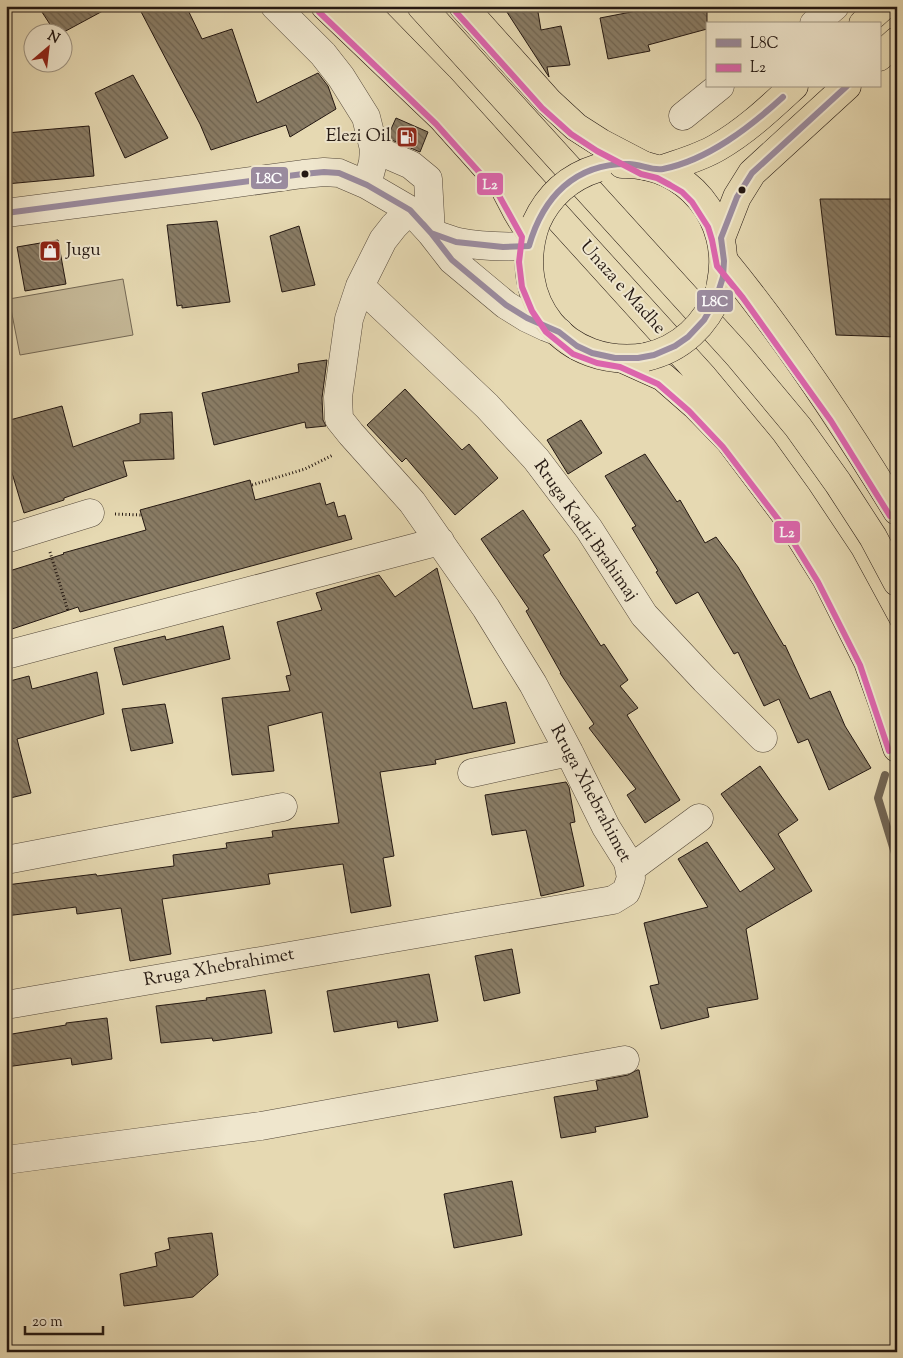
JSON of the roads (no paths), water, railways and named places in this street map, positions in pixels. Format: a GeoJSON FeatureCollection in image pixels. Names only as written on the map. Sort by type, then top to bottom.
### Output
{"type":"FeatureCollection","features":[{"type":"Feature","properties":{"kind":"main road"},"geometry":{"type":"LineString","coordinates":[[325,6],[442,118],[504,187],[532,235]]}},
{"type":"Feature","properties":{"kind":"main road","name":"Unaza e Madhe"},"geometry":{"type":"LineString","coordinates":[[361,6],[439,86],[703,377],[762,448],[840,561],[878,631],[897,672]]}},
{"type":"Feature","properties":{"kind":"main road"},"geometry":{"type":"LineString","coordinates":[[421,6],[738,356],[798,426],[838,482],[873,537],[897,582]]}},
{"type":"Feature","properties":{"kind":"main road"},"geometry":{"type":"LineString","coordinates":[[463,6],[549,102],[576,127],[601,143],[681,181],[698,196],[712,216],[722,250],[750,293],[838,416],[897,511]]}},
{"type":"Feature","properties":{"kind":"main road"},"geometry":{"type":"LineString","coordinates":[[865,22],[883,6]]}},
{"type":"Feature","properties":{"kind":"main road"},"geometry":{"type":"LineString","coordinates":[[880,56],[897,41]]}},
{"type":"Feature","properties":{"kind":"main road"},"geometry":{"type":"LineString","coordinates":[[792,88],[736,136],[702,155],[652,168],[620,164],[598,168],[576,177],[547,203],[532,235],[528,270],[533,293],[543,314],[559,332],[578,346],[592,353],[607,357],[634,358],[668,349],[688,337],[700,326],[709,313],[719,292],[722,277],[722,250],[737,197],[752,173],[845,88]]}},
{"type":"Feature","properties":{"kind":"main road"},"geometry":{"type":"LineString","coordinates":[[634,358],[663,377],[730,441],[791,522],[826,578],[868,662],[897,748]]}},
{"type":"Feature","properties":{"kind":"street"},"geometry":{"type":"LineString","coordinates":[[275,6],[323,54],[341,77],[366,117],[374,149],[367,185]]}},
{"type":"Feature","properties":{"kind":"street"},"geometry":{"type":"LineString","coordinates":[[816,22],[835,6]]}},
{"type":"Feature","properties":{"kind":"street"},"geometry":{"type":"LineString","coordinates":[[683,116],[718,88]]}},
{"type":"Feature","properties":{"kind":"street"},"geometry":{"type":"LineString","coordinates":[[374,149],[411,165],[428,180],[431,233]]}},
{"type":"Feature","properties":{"kind":"street"},"geometry":{"type":"LineString","coordinates":[[6,213],[324,172],[339,173],[367,185],[410,210],[452,260],[506,305],[527,318],[559,332]]}},
{"type":"Feature","properties":{"kind":"street","name":"Rruga Xhebrahimet"},"geometry":{"type":"LineString","coordinates":[[6,1005],[613,900],[626,892],[631,878],[628,862],[606,827],[533,684],[486,608],[412,502],[339,419],[338,397],[349,319],[360,286],[383,240],[410,210]]}},
{"type":"Feature","properties":{"kind":"street"},"geometry":{"type":"LineString","coordinates":[[431,233],[456,242],[503,247],[532,235]]}},
{"type":"Feature","properties":{"kind":"street","name":"Rruga Kadri Brahimaj"},"geometry":{"type":"LineString","coordinates":[[360,286],[486,406],[536,459],[589,530],[644,615],[763,738]]}},
{"type":"Feature","properties":{"kind":"street"},"geometry":{"type":"LineString","coordinates":[[6,539],[90,513]]}},
{"type":"Feature","properties":{"kind":"street"},"geometry":{"type":"LineString","coordinates":[[6,655],[440,541]]}},
{"type":"Feature","properties":{"kind":"street"},"geometry":{"type":"LineString","coordinates":[[472,773],[569,752]]}},
{"type":"Feature","properties":{"kind":"street"},"geometry":{"type":"LineString","coordinates":[[6,860],[283,807]]}},
{"type":"Feature","properties":{"kind":"street"},"geometry":{"type":"LineString","coordinates":[[630,869],[699,818]]}},
{"type":"Feature","properties":{"kind":"street"},"geometry":{"type":"LineString","coordinates":[[6,1160],[261,1126],[625,1060]]}},
{"type":"Feature","properties":{"kind":"waterway"},"geometry":{"type":"LineString","coordinates":[[885,775],[878,798],[897,860]]}},
{"type":"Feature","properties":{"kind":"place","name":"Elezi Oil"},"geometry":{"type":"Point","coordinates":[407,137]}},
{"type":"Feature","properties":{"kind":"place","name":"Jugu"},"geometry":{"type":"Point","coordinates":[50,251]}}]}
